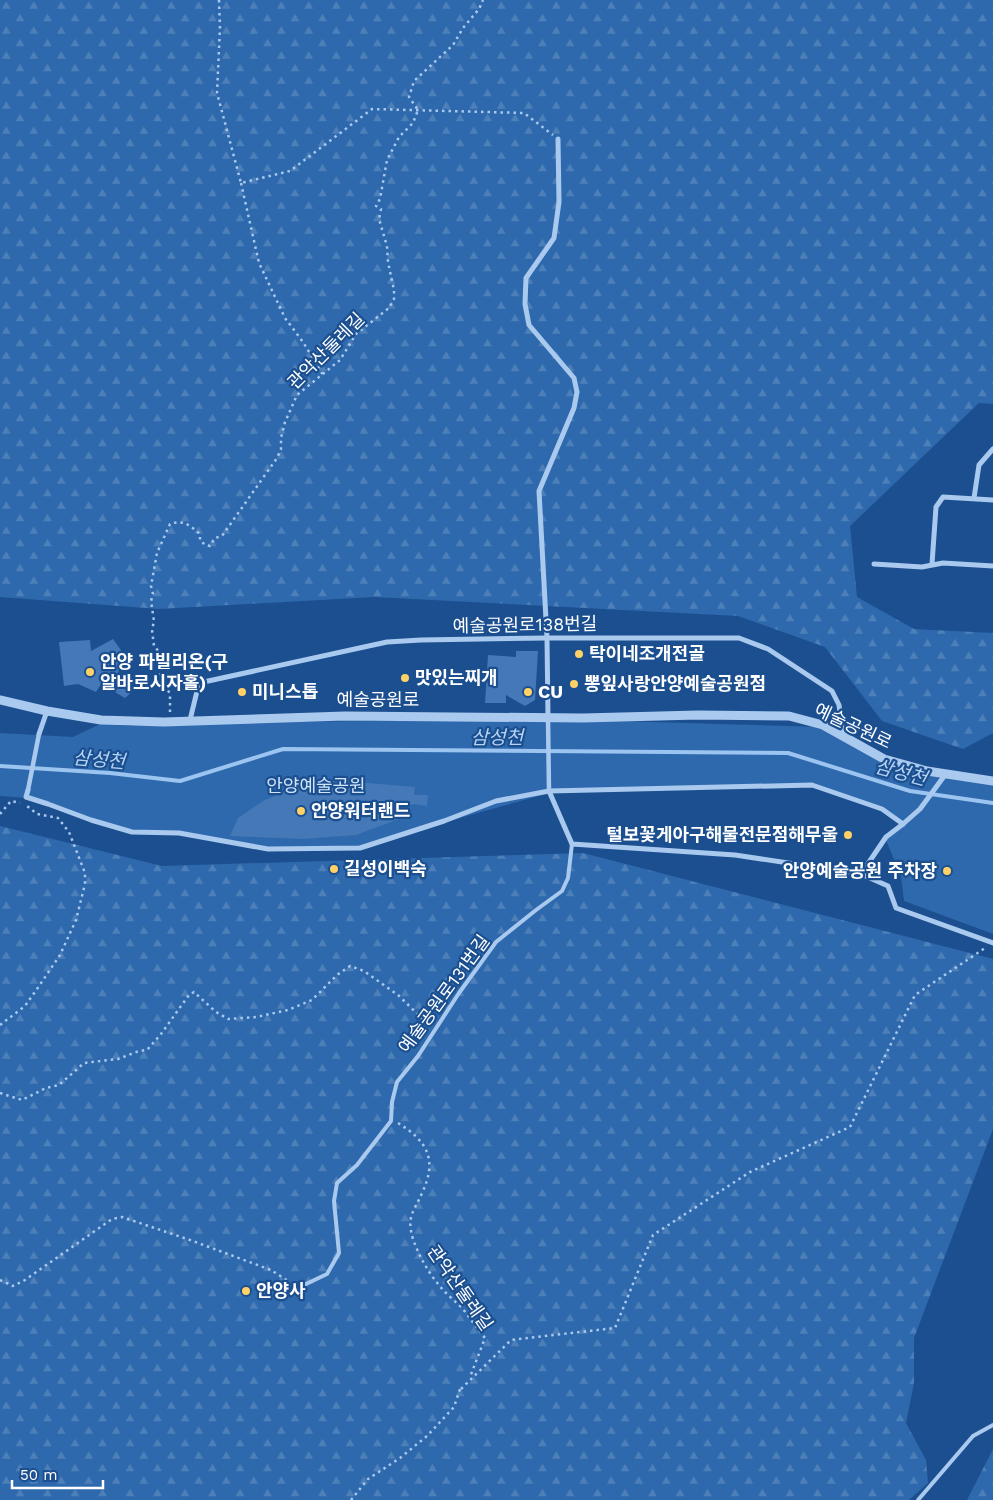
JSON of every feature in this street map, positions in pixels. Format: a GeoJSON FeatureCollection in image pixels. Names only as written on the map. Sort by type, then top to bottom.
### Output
{"type":"FeatureCollection","features":[{"type":"Feature","properties":{"kind":"street"},"geometry":{"type":"LineString","coordinates":[[558,139],[560,202],[554,238],[526,278],[525,304],[528,325],[574,378],[577,392],[574,408],[539,491],[547,638],[549,791],[572,844],[735,855],[861,874],[888,886],[896,908],[992,943]]}},
{"type":"Feature","properties":{"kind":"street"},"geometry":{"type":"LineString","coordinates":[[974,498],[979,465],[993,448]]}},
{"type":"Feature","properties":{"kind":"street"},"geometry":{"type":"LineString","coordinates":[[932,564],[936,507],[943,497],[993,500]]}},
{"type":"Feature","properties":{"kind":"street"},"geometry":{"type":"LineString","coordinates":[[874,564],[922,567],[943,563],[993,566]]}},
{"type":"Feature","properties":{"kind":"street","name":"예술공원로138번길"},"geometry":{"type":"LineString","coordinates":[[190,720],[199,683],[387,642],[547,638],[739,638],[768,649],[832,691],[839,705],[843,737]]}},
{"type":"Feature","properties":{"kind":"street","name":"예술공원로"},"geometry":{"type":"LineString","coordinates":[[0,700],[47,711],[101,720],[172,721],[345,716],[789,716],[823,725],[884,759],[945,775],[993,781]]}},
{"type":"Feature","properties":{"kind":"street"},"geometry":{"type":"LineString","coordinates":[[47,711],[39,734],[26,797],[132,832],[179,832],[268,850],[360,848],[444,821],[496,801],[549,791],[812,785],[882,809],[903,824]]}},
{"type":"Feature","properties":{"kind":"street"},"geometry":{"type":"LineString","coordinates":[[861,874],[886,837],[920,809],[945,775]]}},
{"type":"Feature","properties":{"kind":"lane","name":"예술공원로131번길"},"geometry":{"type":"LineString","coordinates":[[391,1121],[392,1102],[397,1082],[418,1056],[459,993],[496,942],[562,891],[568,878],[572,844]]}},
{"type":"Feature","properties":{"kind":"lane"},"geometry":{"type":"LineString","coordinates":[[294,1285],[304,1285],[327,1274],[340,1253],[334,1201],[337,1183],[357,1165],[391,1121]]}},
{"type":"Feature","properties":{"kind":"lane"},"geometry":{"type":"LineString","coordinates":[[918,1500],[973,1436],[993,1425]]}},
{"type":"Feature","properties":{"kind":"path"},"geometry":{"type":"LineString","coordinates":[[219,0],[220,27],[217,93],[241,183],[259,263],[285,318],[323,375]]}},
{"type":"Feature","properties":{"kind":"path"},"geometry":{"type":"LineString","coordinates":[[418,110],[410,97],[414,80],[453,45],[483,0]]}},
{"type":"Feature","properties":{"kind":"path"},"geometry":{"type":"LineString","coordinates":[[241,183],[290,171],[372,109],[524,113],[558,139]]}},
{"type":"Feature","properties":{"kind":"path","name":"관악산둘레길"},"geometry":{"type":"LineString","coordinates":[[172,721],[170,715],[170,694],[158,666],[160,653],[154,646],[152,630],[154,621],[151,586],[157,553],[170,524],[178,521],[188,524],[200,534],[200,540],[205,546],[210,546],[215,538],[222,536],[277,458],[281,449],[281,438],[285,422],[297,394],[340,360],[356,334],[389,308],[394,299],[394,290],[388,262],[387,246],[379,219],[381,209],[376,206],[380,198],[387,160],[392,148],[413,123],[418,110]]}},
{"type":"Feature","properties":{"kind":"path"},"geometry":{"type":"LineString","coordinates":[[0,814],[11,801],[24,804],[37,814],[58,818],[69,832],[85,873],[76,920],[60,955],[25,1006],[0,1025]]}},
{"type":"Feature","properties":{"kind":"path"},"geometry":{"type":"LineString","coordinates":[[461,1389],[511,1340],[615,1328],[653,1235],[750,1172],[850,1127],[915,996],[992,943]]}},
{"type":"Feature","properties":{"kind":"path"},"geometry":{"type":"LineString","coordinates":[[0,1093],[22,1100],[46,1088],[58,1085],[84,1063],[118,1059],[147,1050],[189,994],[194,992],[216,1012],[228,1019],[256,1018],[288,1010],[312,1000],[337,975],[350,966],[364,971],[398,995],[435,1030]]}},
{"type":"Feature","properties":{"kind":"path","name":"관악산둘레길"},"geometry":{"type":"LineString","coordinates":[[351,1500],[368,1479],[392,1464],[427,1436],[454,1407],[461,1389],[472,1375],[485,1338],[460,1306],[445,1292],[419,1254],[410,1225],[412,1211],[422,1195],[428,1178],[429,1157],[426,1147],[407,1129],[391,1121]]}},
{"type":"Feature","properties":{"kind":"path"},"geometry":{"type":"LineString","coordinates":[[0,1280],[13,1286],[26,1280],[112,1219],[122,1217],[271,1270],[294,1285]]}},
{"type":"Feature","properties":{"kind":"green space"},"geometry":{"type":"Polygon","coordinates":[[[0,0],[993,0],[993,404],[979,403],[850,526],[857,597],[914,629],[993,633],[993,733],[963,749],[882,721],[825,647],[738,616],[374,597],[159,609],[0,597],[0,0]]]}},
{"type":"Feature","properties":{"kind":"green space","name":"안양예술공원"},"geometry":{"type":"Polygon","coordinates":[[[547,719],[822,727],[884,761],[993,782],[993,934],[904,901],[901,876],[885,838],[903,826],[882,810],[812,786],[549,793],[402,834],[359,849],[268,851],[179,834],[131,833],[26,798],[0,796],[0,733],[73,737],[100,724],[129,726],[196,723],[547,719]]]}},
{"type":"Feature","properties":{"kind":"green space"},"geometry":{"type":"Polygon","coordinates":[[[0,826],[162,866],[583,853],[993,959],[993,1129],[914,1338],[914,1383],[906,1423],[926,1460],[928,1483],[909,1500],[0,1500],[0,826]]]}},
{"type":"Feature","properties":{"kind":"green space"},"geometry":{"type":"Polygon","coordinates":[[[993,1449],[993,1500],[967,1500],[993,1449]]]}},
{"type":"Feature","properties":{"kind":"building","name":"안양 파빌리온(구 알바로시자홀)"},"geometry":{"type":"Polygon","coordinates":[[[113,639],[123,653],[121,666],[115,679],[134,690],[125,698],[101,684],[96,692],[78,684],[64,686],[59,642],[90,640],[91,651],[113,639]]]}},
{"type":"Feature","properties":{"kind":"building"},"geometry":{"type":"Polygon","coordinates":[[[516,651],[538,651],[535,700],[525,706],[506,695],[506,703],[485,703],[488,655],[516,657],[516,651]]]}},
{"type":"Feature","properties":{"kind":"building"},"geometry":{"type":"Polygon","coordinates":[[[332,780],[415,787],[414,795],[428,795],[427,806],[414,804],[395,811],[399,819],[356,835],[303,839],[230,836],[238,818],[263,801],[304,783],[332,780]]]}},
{"type":"Feature","properties":{"kind":"waterway","name":"삼성천"},"geometry":{"type":"LineString","coordinates":[[0,766],[110,773],[180,781],[283,749],[788,753],[910,791],[993,803]]}},
{"type":"Feature","properties":{"kind":"place","name":"탁이네조개전골"},"geometry":{"type":"Point","coordinates":[579,654]}},
{"type":"Feature","properties":{"kind":"place","name":"안양 파빌리온(구 알바로시자홀)"},"geometry":{"type":"Point","coordinates":[90,672]}},
{"type":"Feature","properties":{"kind":"place","name":"맛있는찌개"},"geometry":{"type":"Point","coordinates":[405,678]}},
{"type":"Feature","properties":{"kind":"place","name":"뽕잎사랑안양예술공원점"},"geometry":{"type":"Point","coordinates":[574,684]}},
{"type":"Feature","properties":{"kind":"place","name":"미니스톱"},"geometry":{"type":"Point","coordinates":[242,692]}},
{"type":"Feature","properties":{"kind":"place","name":"CU"},"geometry":{"type":"Point","coordinates":[528,692]}},
{"type":"Feature","properties":{"kind":"place","name":"안양워터랜드"},"geometry":{"type":"Point","coordinates":[301,811]}},
{"type":"Feature","properties":{"kind":"place","name":"털보꽃게아구해물전문점해무울"},"geometry":{"type":"Point","coordinates":[848,835]}},
{"type":"Feature","properties":{"kind":"place","name":"길성이백숙"},"geometry":{"type":"Point","coordinates":[334,869]}},
{"type":"Feature","properties":{"kind":"place","name":"안양예술공원 주차장"},"geometry":{"type":"Point","coordinates":[947,871]}},
{"type":"Feature","properties":{"kind":"place","name":"안양사"},"geometry":{"type":"Point","coordinates":[246,1291]}}]}
